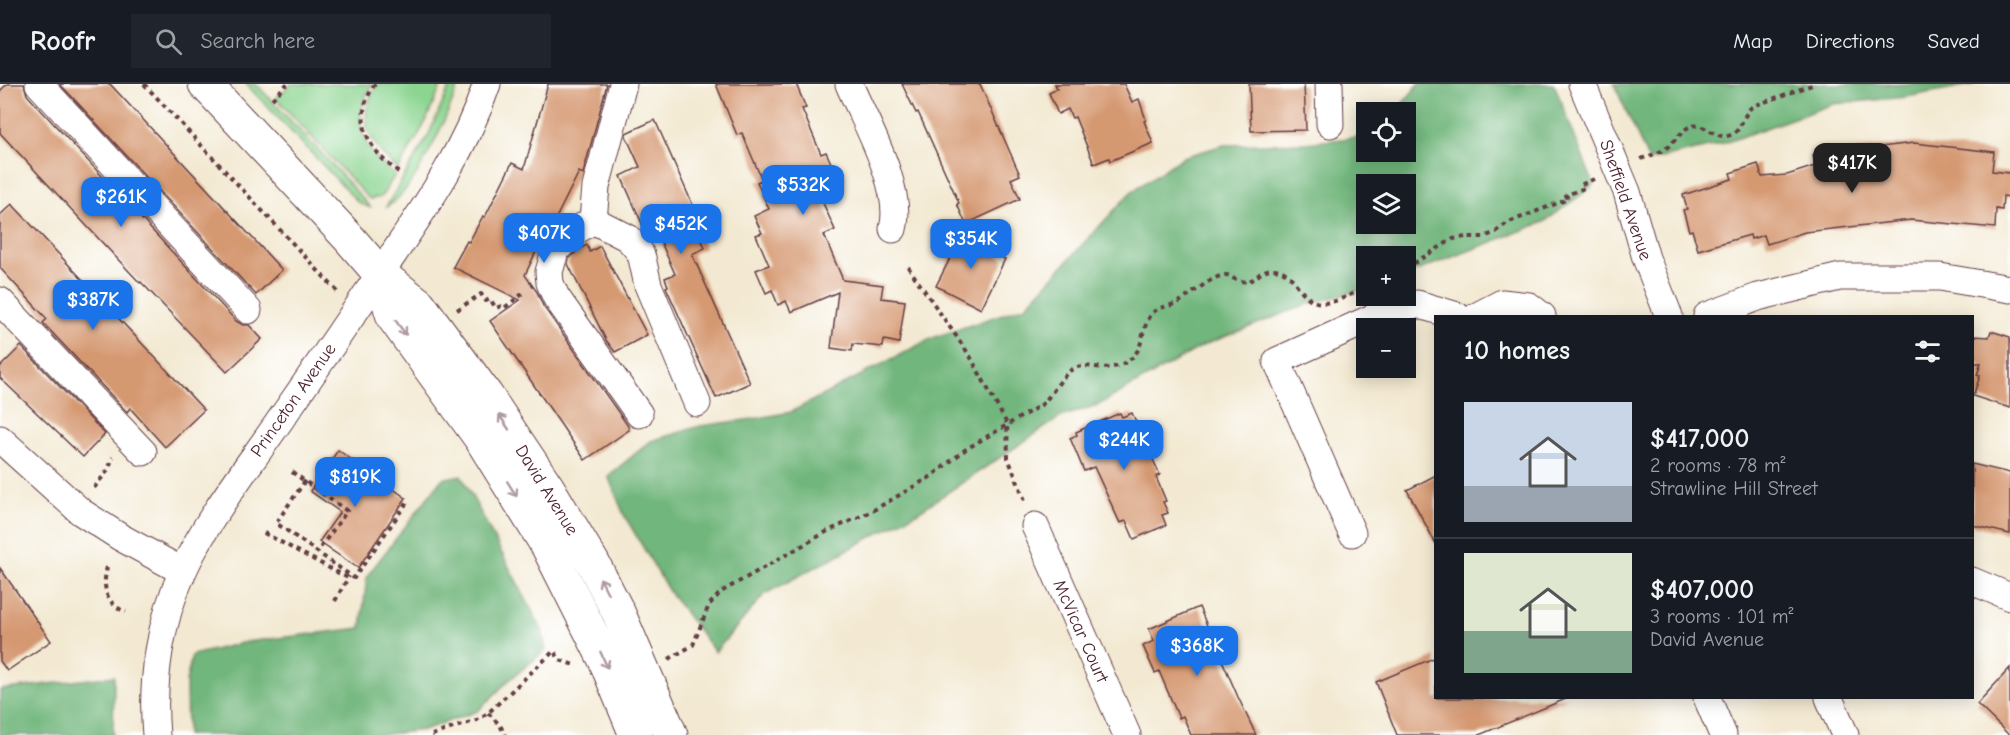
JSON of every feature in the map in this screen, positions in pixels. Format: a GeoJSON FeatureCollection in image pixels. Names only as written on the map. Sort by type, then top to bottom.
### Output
{"type":"FeatureCollection","features":[{"type":"Feature","properties":{"kind":"main road","name":"David Avenue"},"geometry":{"type":"LineString","coordinates":[[205,84],[380,274],[419,304],[486,395],[548,488],[593,563],[619,614],[671,735]]}},
{"type":"Feature","properties":{"kind":"main road","name":"David Avenue"},"geometry":{"type":"LineString","coordinates":[[380,274],[393,317],[481,439],[548,548],[604,658],[636,735]]}},
{"type":"Feature","properties":{"kind":"street"},"geometry":{"type":"LineString","coordinates":[[39,84],[248,310]]}},
{"type":"Feature","properties":{"kind":"street","name":"Princeton Avenue"},"geometry":{"type":"LineString","coordinates":[[156,735],[157,665],[166,618],[182,571],[229,492],[432,200],[468,132],[487,84]]}},
{"type":"Feature","properties":{"kind":"street"},"geometry":{"type":"LineString","coordinates":[[593,220],[596,187],[623,84]]}},
{"type":"Feature","properties":{"kind":"street"},"geometry":{"type":"LineString","coordinates":[[849,84],[890,181],[896,208],[893,229]]}},
{"type":"Feature","properties":{"kind":"street"},"geometry":{"type":"LineString","coordinates":[[1329,84],[1330,124]]}},
{"type":"Feature","properties":{"kind":"street","name":"Sheffield Avenue"},"geometry":{"type":"LineString","coordinates":[[1582,84],[1627,192],[1647,258],[1669,315]]}},
{"type":"Feature","properties":{"kind":"street"},"geometry":{"type":"LineString","coordinates":[[593,220],[574,232],[555,251],[549,272],[552,286],[556,297],[639,414]]}},
{"type":"Feature","properties":{"kind":"street"},"geometry":{"type":"LineString","coordinates":[[593,220],[628,238],[639,251],[648,285],[697,403]]}},
{"type":"Feature","properties":{"kind":"street"},"geometry":{"type":"LineString","coordinates":[[1710,315],[1758,297],[1840,277],[1940,277],[2010,289]]}},
{"type":"Feature","properties":{"kind":"street"},"geometry":{"type":"LineString","coordinates":[[1479,315],[1502,303],[1529,306],[1541,315]]}},
{"type":"Feature","properties":{"kind":"street"},"geometry":{"type":"LineString","coordinates":[[1352,532],[1277,361],[1392,309],[1417,304],[1454,315]]}},
{"type":"Feature","properties":{"kind":"street"},"geometry":{"type":"LineString","coordinates":[[3,312],[143,452]]}},
{"type":"Feature","properties":{"kind":"street"},"geometry":{"type":"LineString","coordinates":[[0,439],[81,512],[120,537],[182,571]]}},
{"type":"Feature","properties":{"kind":"street","name":"McVicar Court"},"geometry":{"type":"LineString","coordinates":[[1035,526],[1126,735]]}},
{"type":"Feature","properties":{"kind":"street"},"geometry":{"type":"LineString","coordinates":[[1974,582],[2010,597]]}},
{"type":"Feature","properties":{"kind":"street"},"geometry":{"type":"LineString","coordinates":[[1707,699],[1722,735]]}},
{"type":"Feature","properties":{"kind":"street"},"geometry":{"type":"LineString","coordinates":[[1829,699],[1845,735]]}},
{"type":"Feature","properties":{"kind":"path"},"geometry":{"type":"LineString","coordinates":[[144,84],[334,288]]}},
{"type":"Feature","properties":{"kind":"path"},"geometry":{"type":"LineString","coordinates":[[272,99],[287,84]]}},
{"type":"Feature","properties":{"kind":"path"},"geometry":{"type":"LineString","coordinates":[[375,84],[367,99],[364,129],[367,139],[379,157],[400,173]]}},
{"type":"Feature","properties":{"kind":"path"},"geometry":{"type":"LineString","coordinates":[[1650,155],[1670,146],[1688,127],[1703,127],[1720,136],[1731,135],[1736,132],[1753,106],[1815,84]]}},
{"type":"Feature","properties":{"kind":"path"},"geometry":{"type":"LineString","coordinates":[[1416,262],[1453,239],[1484,237],[1496,232],[1507,223],[1568,199],[1566,195],[1582,189],[1580,184],[1591,181]]}},
{"type":"Feature","properties":{"kind":"path"},"geometry":{"type":"LineString","coordinates":[[908,267],[970,356],[1007,424],[1008,458],[1035,526]]}},
{"type":"Feature","properties":{"kind":"path"},"geometry":{"type":"LineString","coordinates":[[666,660],[693,645],[709,605],[721,592],[826,532],[872,511],[932,476],[966,449],[1041,405],[1051,397],[1072,370],[1081,367],[1113,368],[1129,360],[1141,345],[1147,323],[1157,309],[1179,302],[1223,275],[1238,282],[1244,282],[1271,269],[1281,271],[1292,280],[1304,296],[1313,301],[1323,303],[1356,292]]}},
{"type":"Feature","properties":{"kind":"path"},"geometry":{"type":"LineString","coordinates":[[457,310],[481,294],[486,301],[490,299],[496,308],[501,306],[504,308],[525,292],[552,286]]}},
{"type":"Feature","properties":{"kind":"path"},"geometry":{"type":"LineString","coordinates":[[93,488],[108,470],[111,459]]}},
{"type":"Feature","properties":{"kind":"path"},"geometry":{"type":"LineString","coordinates":[[292,472],[347,511],[317,552]]}},
{"type":"Feature","properties":{"kind":"path"},"geometry":{"type":"LineString","coordinates":[[305,481],[276,523],[349,576]]}},
{"type":"Feature","properties":{"kind":"path"},"geometry":{"type":"LineString","coordinates":[[264,533],[354,578],[408,501]]}},
{"type":"Feature","properties":{"kind":"path"},"geometry":{"type":"LineString","coordinates":[[324,565],[328,560]]}},
{"type":"Feature","properties":{"kind":"path"},"geometry":{"type":"LineString","coordinates":[[107,567],[105,589],[108,598],[115,607],[126,612]]}},
{"type":"Feature","properties":{"kind":"path"},"geometry":{"type":"LineString","coordinates":[[335,601],[349,576]]}},
{"type":"Feature","properties":{"kind":"path"},"geometry":{"type":"LineString","coordinates":[[432,735],[477,720],[488,713],[554,651],[560,660],[579,667]]}},
{"type":"Feature","properties":{"kind":"path"},"geometry":{"type":"LineString","coordinates":[[488,713],[500,725],[505,735]]}},
{"type":"Feature","properties":{"kind":"green space"},"geometry":{"type":"Polygon","coordinates":[[[246,84],[256,84],[371,208],[359,203],[246,84]]]}},
{"type":"Feature","properties":{"kind":"green space"},"geometry":{"type":"Polygon","coordinates":[[[291,84],[372,84],[361,111],[363,134],[375,156],[395,175],[381,197],[370,199],[366,196],[276,98],[291,84]]]}},
{"type":"Feature","properties":{"kind":"green space"},"geometry":{"type":"Polygon","coordinates":[[[378,84],[442,84],[424,125],[398,170],[380,151],[368,131],[367,109],[378,84]]]}},
{"type":"Feature","properties":{"kind":"green space"},"geometry":{"type":"Polygon","coordinates":[[[451,84],[459,84],[429,152],[408,186],[397,199],[386,207],[428,136],[451,84]]]}},
{"type":"Feature","properties":{"kind":"green space"},"geometry":{"type":"Polygon","coordinates":[[[1419,84],[1554,84],[1594,185],[1544,222],[1416,271],[1416,246],[1356,246],[1356,292],[1308,304],[1204,345],[1100,404],[1061,417],[918,512],[765,594],[715,652],[670,593],[624,515],[608,476],[651,441],[700,426],[791,412],[930,339],[1026,306],[1131,192],[1183,157],[1224,145],[1306,143],[1356,137],[1356,162],[1416,162],[1416,102],[1404,102],[1419,84]]]}},
{"type":"Feature","properties":{"kind":"green space"},"geometry":{"type":"Polygon","coordinates":[[[1614,84],[1975,84],[1906,97],[1833,104],[1721,144],[1649,161],[1614,84]]]}},
{"type":"Feature","properties":{"kind":"green space"},"geometry":{"type":"Polygon","coordinates":[[[461,475],[542,630],[546,650],[507,682],[478,711],[423,730],[379,735],[187,735],[186,682],[192,655],[246,642],[361,628],[367,576],[442,479],[461,475]]]}},
{"type":"Feature","properties":{"kind":"green space"},"geometry":{"type":"Polygon","coordinates":[[[114,676],[113,735],[0,735],[0,690],[114,676]]]}},
{"type":"Feature","properties":{"kind":"building"},"geometry":{"type":"Polygon","coordinates":[[[7,84],[24,84],[27,95],[236,321],[249,325],[262,339],[227,372],[0,133],[0,91],[7,84]]]}},
{"type":"Feature","properties":{"kind":"building"},"geometry":{"type":"Polygon","coordinates":[[[60,84],[110,84],[282,270],[256,295],[60,84]]]}},
{"type":"Feature","properties":{"kind":"building"},"geometry":{"type":"Polygon","coordinates":[[[548,84],[607,84],[583,174],[579,172],[550,230],[548,226],[525,275],[537,292],[543,306],[628,426],[629,430],[585,460],[490,321],[520,300],[453,267],[483,216],[485,217],[512,163],[524,169],[548,84]]]}},
{"type":"Feature","properties":{"kind":"building"},"geometry":{"type":"Polygon","coordinates":[[[716,84],[796,84],[806,108],[802,109],[821,154],[826,152],[836,174],[814,183],[835,230],[824,235],[843,280],[883,285],[881,298],[905,301],[899,343],[884,340],[883,347],[853,344],[852,351],[831,348],[838,292],[791,312],[786,301],[778,305],[772,290],[766,293],[756,270],[769,265],[756,235],[762,233],[754,216],[769,209],[757,182],[762,180],[742,133],[737,135],[716,84]]]}},
{"type":"Feature","properties":{"kind":"building"},"geometry":{"type":"Polygon","coordinates":[[[902,84],[980,84],[1020,175],[1011,179],[1020,199],[966,224],[957,204],[959,203],[918,112],[916,113],[902,84]]]}},
{"type":"Feature","properties":{"kind":"building"},"geometry":{"type":"Polygon","coordinates":[[[1055,84],[1124,84],[1132,102],[1139,99],[1146,120],[1144,121],[1153,143],[1110,161],[1109,158],[1094,164],[1075,117],[1072,118],[1068,109],[1058,114],[1049,93],[1057,89],[1055,84]]]}},
{"type":"Feature","properties":{"kind":"building"},"geometry":{"type":"Polygon","coordinates":[[[1249,84],[1304,84],[1306,130],[1251,131],[1249,84]]]}},
{"type":"Feature","properties":{"kind":"building"},"geometry":{"type":"Polygon","coordinates":[[[655,120],[699,219],[693,221],[705,248],[692,254],[750,383],[716,398],[666,287],[668,286],[665,278],[675,274],[657,233],[648,237],[621,176],[640,167],[626,133],[655,120]]]}},
{"type":"Feature","properties":{"kind":"building"},"geometry":{"type":"Polygon","coordinates":[[[1914,143],[1994,152],[1992,171],[2010,173],[2010,197],[2003,196],[2002,210],[1996,209],[1995,228],[1911,220],[1805,232],[1767,244],[1764,235],[1751,239],[1750,235],[1698,250],[1692,230],[1689,231],[1683,210],[1687,209],[1683,195],[1732,179],[1730,173],[1758,164],[1762,177],[1787,175],[1815,166],[1813,155],[1914,143]]]}},
{"type":"Feature","properties":{"kind":"building"},"geometry":{"type":"Polygon","coordinates":[[[12,204],[204,410],[165,447],[130,408],[127,412],[43,323],[47,319],[0,268],[0,215],[12,204]]]}},
{"type":"Feature","properties":{"kind":"building"},"geometry":{"type":"Polygon","coordinates":[[[964,231],[996,247],[993,253],[1005,259],[981,309],[936,286],[964,231]]]}},
{"type":"Feature","properties":{"kind":"building"},"geometry":{"type":"Polygon","coordinates":[[[587,245],[590,252],[600,246],[647,335],[615,352],[606,340],[568,264],[569,259],[579,249],[587,245]]]}},
{"type":"Feature","properties":{"kind":"building"},"geometry":{"type":"Polygon","coordinates":[[[1991,331],[2010,337],[2010,408],[1974,396],[1981,363],[1974,363],[1974,336],[1989,337],[1991,331]]]}},
{"type":"Feature","properties":{"kind":"building"},"geometry":{"type":"Polygon","coordinates":[[[21,346],[105,434],[83,457],[0,378],[0,367],[21,346]]]}},
{"type":"Feature","properties":{"kind":"building"},"geometry":{"type":"Polygon","coordinates":[[[1120,413],[1122,417],[1132,413],[1160,475],[1156,477],[1166,501],[1163,502],[1168,513],[1162,515],[1166,525],[1134,539],[1126,521],[1120,523],[1094,467],[1084,471],[1070,438],[1077,435],[1076,432],[1120,413]]]}},
{"type":"Feature","properties":{"kind":"building"},"geometry":{"type":"Polygon","coordinates":[[[338,450],[406,498],[358,568],[319,542],[340,512],[310,491],[338,450]]]}},
{"type":"Feature","properties":{"kind":"building"},"geometry":{"type":"Polygon","coordinates":[[[1974,464],[2010,473],[2010,534],[1974,525],[1974,464]]]}},
{"type":"Feature","properties":{"kind":"building"},"geometry":{"type":"Polygon","coordinates":[[[1434,476],[1434,540],[1407,490],[1434,476]]]}},
{"type":"Feature","properties":{"kind":"building"},"geometry":{"type":"Polygon","coordinates":[[[0,568],[51,641],[7,671],[0,661],[0,568]]]}},
{"type":"Feature","properties":{"kind":"building"},"geometry":{"type":"Polygon","coordinates":[[[1199,607],[1256,735],[1191,735],[1183,716],[1179,718],[1159,671],[1155,673],[1143,646],[1154,641],[1149,629],[1199,607]]]}},
{"type":"Feature","properties":{"kind":"building"},"geometry":{"type":"Polygon","coordinates":[[[1434,658],[1434,699],[1566,699],[1479,735],[1397,735],[1376,682],[1434,658]]]}},
{"type":"Feature","properties":{"kind":"building"},"geometry":{"type":"Polygon","coordinates":[[[2010,668],[2010,735],[2009,735],[1977,704],[2010,668]]]}}]}
